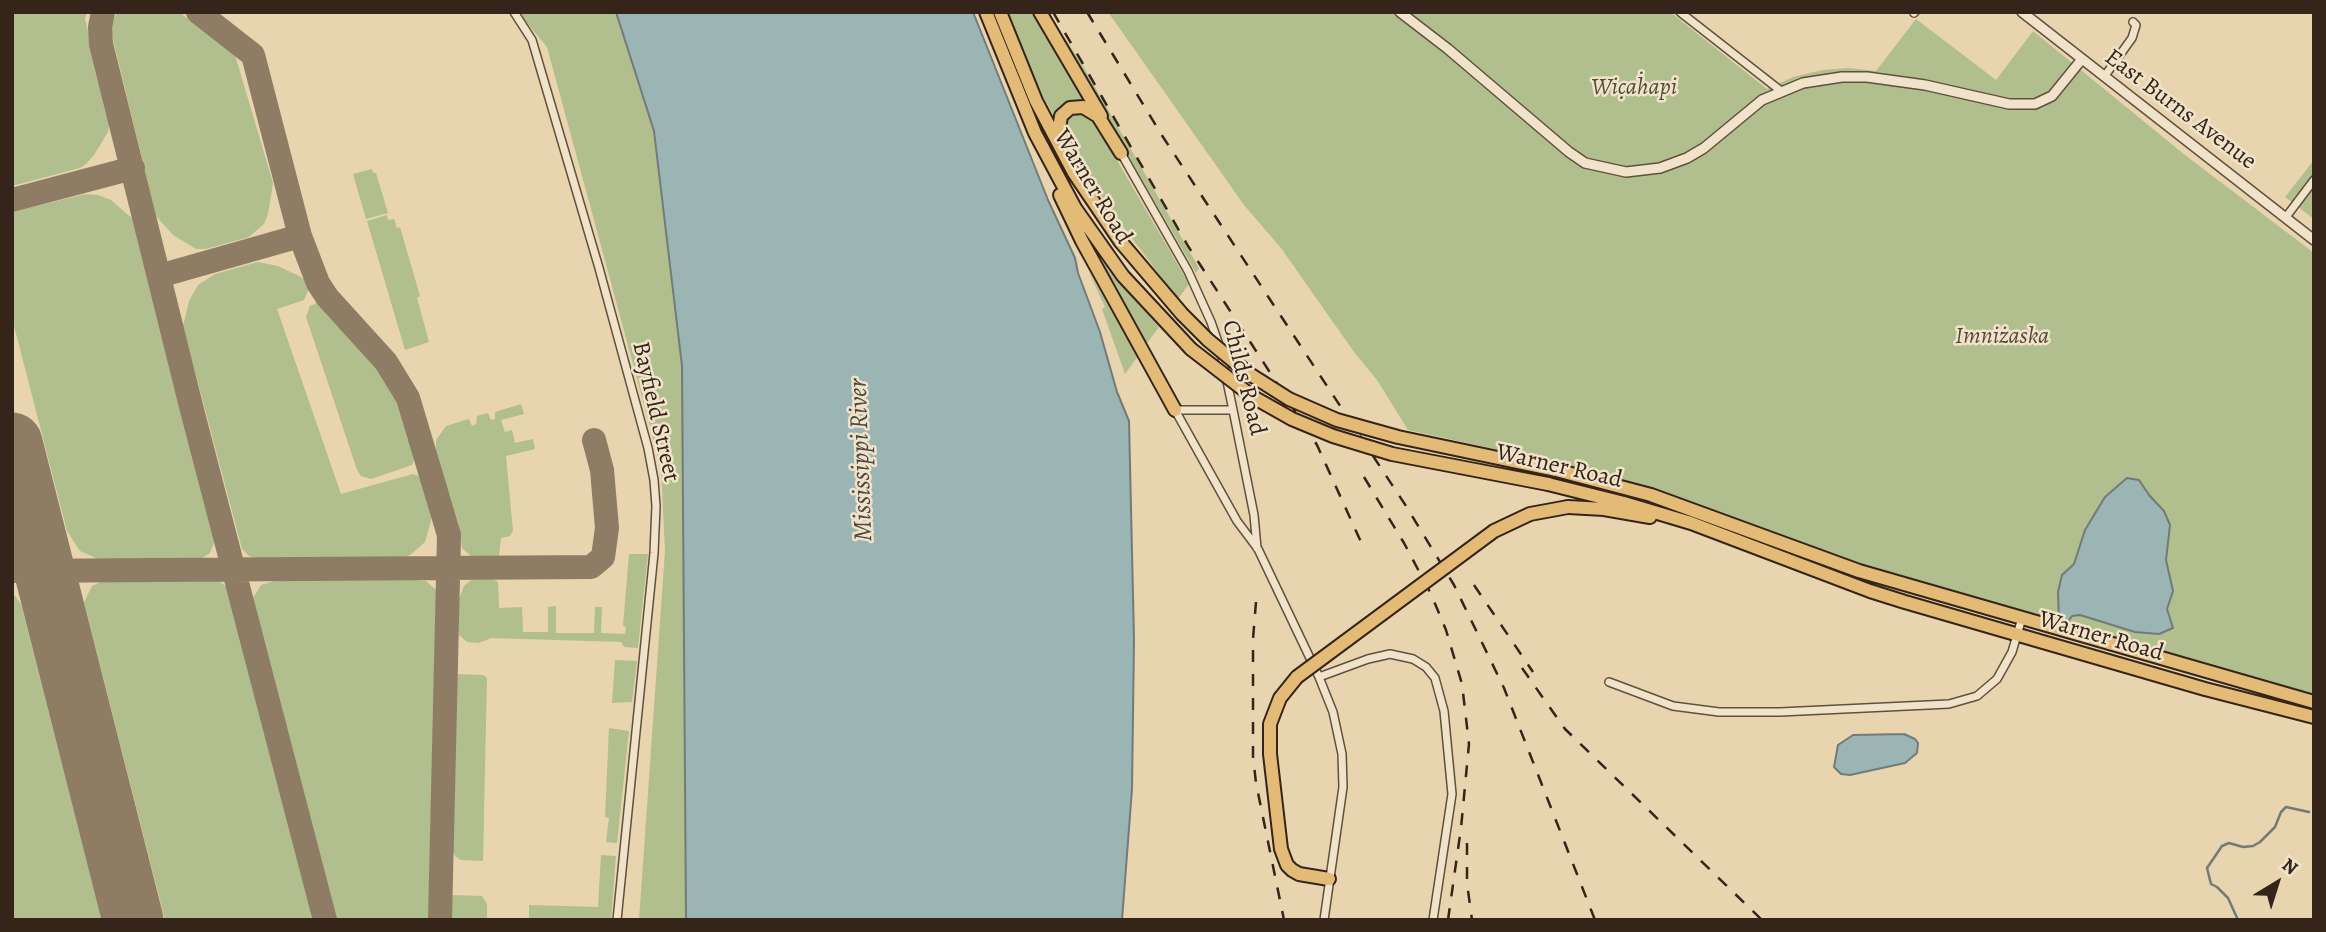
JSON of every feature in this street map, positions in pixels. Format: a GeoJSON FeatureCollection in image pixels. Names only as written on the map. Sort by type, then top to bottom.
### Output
{"type":"FeatureCollection","features":[{"type":"Feature","properties":{"kind":"highway","name":"Warner Road"},"geometry":{"type":"LineString","coordinates":[[986,12],[1027,114],[1063,188],[1098,242],[1136,292],[1191,349],[1253,397],[1292,419],[1333,436],[1392,454],[1548,484],[1624,503],[1691,523],[1870,591],[2205,689],[2314,717]]}},
{"type":"Feature","properties":{"kind":"highway","name":"Warner Road"},"geometry":{"type":"LineString","coordinates":[[1000,12],[1045,120],[1096,208],[1133,257],[1208,340],[1248,373],[1289,399],[1337,421],[1398,437],[1560,471],[1651,495],[1859,571],[2314,702]]}},
{"type":"Feature","properties":{"kind":"highway"},"geometry":{"type":"LineString","coordinates":[[1040,12],[1121,153]]}},
{"type":"Feature","properties":{"kind":"highway"},"geometry":{"type":"LineString","coordinates":[[1096,208],[1061,135],[1059,124],[1063,113],[1077,107],[1093,111],[1121,153]]}},
{"type":"Feature","properties":{"kind":"highway"},"geometry":{"type":"LineString","coordinates":[[1027,114],[1067,211],[1175,410]]}},
{"type":"Feature","properties":{"kind":"highway"},"geometry":{"type":"LineString","coordinates":[[1329,879],[1299,874],[1292,870],[1287,865],[1281,849],[1270,754],[1270,724],[1280,698],[1297,677],[1494,531],[1530,514],[1568,507],[1604,509],[1691,523]]}},
{"type":"Feature","properties":{"kind":"street","name":"Bayfield Street"},"geometry":{"type":"LineString","coordinates":[[514,12],[532,40],[599,268],[648,448],[654,480],[654,553],[617,920]]}},
{"type":"Feature","properties":{"kind":"street"},"geometry":{"type":"LineString","coordinates":[[1400,12],[1448,49],[1554,141],[1585,163],[1626,172],[1672,165],[1687,158],[1711,142],[1751,107],[1782,91],[1822,79],[1867,77],[1925,85],[2009,104],[2035,104],[2052,96],[2081,60]]}},
{"type":"Feature","properties":{"kind":"street"},"geometry":{"type":"LineString","coordinates":[[1680,12],[1782,91]]}},
{"type":"Feature","properties":{"kind":"street","name":"East Burns Avenue"},"geometry":{"type":"LineString","coordinates":[[2022,12],[2314,240]]}},
{"type":"Feature","properties":{"kind":"street"},"geometry":{"type":"LineString","coordinates":[[2104,77],[2132,38],[2136,25],[2133,22]]}},
{"type":"Feature","properties":{"kind":"street","name":"Childs Road"},"geometry":{"type":"LineString","coordinates":[[1121,153],[1198,290],[1220,348],[1254,515],[1258,549]]}},
{"type":"Feature","properties":{"kind":"street"},"geometry":{"type":"LineString","coordinates":[[2286,217],[2314,180]]}},
{"type":"Feature","properties":{"kind":"street","name":"Childs Road"},"geometry":{"type":"LineString","coordinates":[[1175,410],[1237,521],[1258,549],[1319,677],[1336,723],[1343,773],[1340,813],[1324,920]]}},
{"type":"Feature","properties":{"kind":"street"},"geometry":{"type":"LineString","coordinates":[[1175,410],[1233,410]]}},
{"type":"Feature","properties":{"kind":"street"},"geometry":{"type":"LineString","coordinates":[[1609,682],[1673,706],[1719,712],[1780,712],[1949,704],[1970,698],[1988,688],[2006,666],[2022,618]]}},
{"type":"Feature","properties":{"kind":"street"},"geometry":{"type":"LineString","coordinates":[[1319,677],[1390,654],[1413,659],[1426,667],[1435,678],[1444,711],[1452,794],[1433,920]]}},
{"type":"Feature","properties":{"kind":"green space"},"geometry":{"type":"Polygon","coordinates":[[[12,12],[87,12],[85,19],[110,118],[108,132],[86,164],[80,168],[12,186],[12,12]]]}},
{"type":"Feature","properties":{"kind":"green space"},"geometry":{"type":"Polygon","coordinates":[[[117,12],[179,12],[235,55],[273,183],[264,224],[249,237],[206,249],[196,249],[173,235],[156,216],[111,31],[117,12]]]}},
{"type":"Feature","properties":{"kind":"green space"},"geometry":{"type":"Polygon","coordinates":[[[518,12],[617,12],[654,131],[682,366],[686,920],[639,920],[665,551],[661,467],[547,47],[518,12]]]}},
{"type":"Feature","properties":{"kind":"green space"},"geometry":{"type":"Polygon","coordinates":[[[1006,12],[1035,12],[1088,102],[1069,101],[1053,114],[1032,77],[1006,12]]]}},
{"type":"Feature","properties":{"kind":"green space"},"geometry":{"type":"Polygon","coordinates":[[[1045,12],[1048,12],[1083,66],[1199,268],[1196,273],[1045,12]]]}},
{"type":"Feature","properties":{"kind":"green space","name":"Wic̣aḣapi"},"geometry":{"type":"Polygon","coordinates":[[[1108,12],[1670,12],[1767,89],[1793,77],[1823,70],[1848,68],[1876,71],[1916,19],[1996,80],[2033,31],[2185,155],[2314,253],[2314,698],[1861,567],[1674,496],[1559,463],[1408,430],[1377,380],[1354,352],[1281,248],[1244,205],[1108,12]]]}},
{"type":"Feature","properties":{"kind":"green space"},"geometry":{"type":"Polygon","coordinates":[[[1075,113],[1084,113],[1093,119],[1189,284],[1178,299],[1112,212],[1072,149],[1065,135],[1064,124],[1075,113]]]}},
{"type":"Feature","properties":{"kind":"green space"},"geometry":{"type":"Polygon","coordinates":[[[2314,160],[2314,219],[2285,197],[2314,160]]]}},
{"type":"Feature","properties":{"kind":"green space"},"geometry":{"type":"Polygon","coordinates":[[[372,169],[373,173],[376,173],[388,213],[366,219],[353,174],[372,169]]]}},
{"type":"Feature","properties":{"kind":"green space"},"geometry":{"type":"Polygon","coordinates":[[[85,194],[111,200],[135,221],[216,538],[210,553],[199,560],[100,560],[80,551],[67,531],[12,318],[12,212],[85,194]]]}},
{"type":"Feature","properties":{"kind":"green space"},"geometry":{"type":"Polygon","coordinates":[[[387,215],[388,220],[394,219],[397,228],[400,227],[420,296],[417,298],[429,342],[405,350],[367,221],[387,215]]]}},
{"type":"Feature","properties":{"kind":"green space"},"geometry":{"type":"Polygon","coordinates":[[[1088,239],[1118,281],[1159,327],[1145,346],[1088,239]]]}},
{"type":"Feature","properties":{"kind":"green space"},"geometry":{"type":"Polygon","coordinates":[[[258,262],[278,266],[299,276],[309,288],[304,300],[277,309],[341,494],[413,474],[421,477],[431,510],[431,521],[425,542],[410,555],[401,558],[260,559],[249,556],[242,549],[183,326],[189,301],[198,285],[215,274],[258,262]]]}},
{"type":"Feature","properties":{"kind":"green space"},"geometry":{"type":"Polygon","coordinates":[[[1089,272],[1138,356],[1125,374],[1102,309],[1105,307],[1089,272]]]}},
{"type":"Feature","properties":{"kind":"green space"},"geometry":{"type":"Polygon","coordinates":[[[317,303],[374,363],[391,387],[402,411],[415,457],[412,465],[371,479],[361,476],[357,470],[306,317],[310,306],[317,303]]]}},
{"type":"Feature","properties":{"kind":"green space"},"geometry":{"type":"Polygon","coordinates":[[[521,404],[524,414],[501,420],[505,432],[512,430],[515,443],[533,439],[535,449],[506,456],[513,531],[510,536],[501,538],[499,555],[494,558],[473,558],[462,548],[458,522],[436,456],[436,440],[446,426],[469,419],[472,426],[476,424],[477,416],[488,413],[491,420],[495,419],[495,412],[521,404]]]}},
{"type":"Feature","properties":{"kind":"green space"},"geometry":{"type":"Polygon","coordinates":[[[629,554],[648,554],[638,648],[624,647],[621,642],[491,638],[479,643],[467,642],[459,635],[459,599],[464,586],[471,580],[482,579],[498,582],[499,608],[522,607],[523,632],[548,632],[548,607],[556,606],[556,633],[594,633],[595,607],[602,607],[601,633],[625,634],[626,627],[623,626],[629,554]]]}},
{"type":"Feature","properties":{"kind":"green space"},"geometry":{"type":"Polygon","coordinates":[[[278,580],[416,580],[426,581],[436,590],[438,599],[429,920],[335,920],[253,598],[261,585],[278,580]]]}},
{"type":"Feature","properties":{"kind":"green space"},"geometry":{"type":"Polygon","coordinates":[[[103,581],[219,581],[229,589],[314,920],[165,920],[84,602],[92,586],[103,581]]]}},
{"type":"Feature","properties":{"kind":"green space"},"geometry":{"type":"Polygon","coordinates":[[[12,592],[21,604],[102,920],[12,920],[12,592]]]}},
{"type":"Feature","properties":{"kind":"green space"},"geometry":{"type":"Polygon","coordinates":[[[615,660],[637,661],[632,702],[612,703],[615,660]]]}},
{"type":"Feature","properties":{"kind":"green space"},"geometry":{"type":"Polygon","coordinates":[[[457,674],[483,675],[487,678],[483,861],[461,860],[455,856],[452,849],[457,674]]]}},
{"type":"Feature","properties":{"kind":"green space"},"geometry":{"type":"Polygon","coordinates":[[[609,728],[629,731],[617,843],[606,842],[609,818],[605,817],[609,728]]]}},
{"type":"Feature","properties":{"kind":"green space"},"geometry":{"type":"Polygon","coordinates":[[[601,855],[616,856],[611,920],[529,920],[529,905],[598,907],[601,855]]]}},
{"type":"Feature","properties":{"kind":"green space"},"geometry":{"type":"Polygon","coordinates":[[[450,895],[482,896],[487,904],[487,920],[450,920],[450,895]]]}},
{"type":"Feature","properties":{"kind":"water","name":"Mississippi River"},"geometry":{"type":"Polygon","coordinates":[[[616,12],[973,12],[1048,200],[1075,258],[1117,392],[1129,421],[1134,639],[1132,789],[1122,920],[686,920],[682,366],[654,131],[616,12]]]}},
{"type":"Feature","properties":{"kind":"water"},"geometry":{"type":"Polygon","coordinates":[[[2127,478],[2139,480],[2164,511],[2170,525],[2166,560],[2173,591],[2167,609],[2173,628],[2159,634],[2135,632],[2080,615],[2072,616],[2067,623],[2059,621],[2058,592],[2062,575],[2074,564],[2085,530],[2105,497],[2127,478]]]}},
{"type":"Feature","properties":{"kind":"water"},"geometry":{"type":"Polygon","coordinates":[[[1904,734],[1918,743],[1917,753],[1905,763],[1850,775],[1841,774],[1834,767],[1838,745],[1853,735],[1904,734]]]}},
{"type":"Feature","properties":{"kind":"waterway"},"geometry":{"type":"LineString","coordinates":[[2238,920],[2228,898],[2211,884],[2207,868],[2222,846],[2229,843],[2243,847],[2253,846],[2260,842],[2275,827],[2286,807],[2309,812]]}},
{"type":"Feature","properties":{"kind":"taxiway"},"geometry":{"type":"LineString","coordinates":[[103,12],[101,44],[192,410],[325,920]]}},
{"type":"Feature","properties":{"kind":"taxiway"},"geometry":{"type":"LineString","coordinates":[[198,12],[253,55],[300,236],[318,283],[327,297],[386,362],[408,398],[449,535],[440,920]]}},
{"type":"Feature","properties":{"kind":"taxiway"},"geometry":{"type":"LineString","coordinates":[[12,200],[133,168]]}},
{"type":"Feature","properties":{"kind":"taxiway"},"geometry":{"type":"LineString","coordinates":[[159,276],[300,236]]}},
{"type":"Feature","properties":{"kind":"taxiway"},"geometry":{"type":"LineString","coordinates":[[12,571],[591,567],[603,557],[607,528],[602,470],[594,440]]}},
{"type":"Feature","properties":{"kind":"runway"},"geometry":{"type":"LineString","coordinates":[[12,443],[133,920]]}},
{"type":"Feature","properties":{"kind":"railway"},"geometry":{"type":"LineString","coordinates":[[1053,12],[1188,246],[1317,445],[1361,542]]}},
{"type":"Feature","properties":{"kind":"railway"},"geometry":{"type":"LineString","coordinates":[[1087,12],[1163,137],[1406,506],[1454,585],[1504,688],[1595,920]]}},
{"type":"Feature","properties":{"kind":"railway"},"geometry":{"type":"LineString","coordinates":[[1364,477],[1431,594],[1446,630],[1462,684],[1469,744],[1448,920]]}},
{"type":"Feature","properties":{"kind":"railway"},"geometry":{"type":"LineString","coordinates":[[1474,585],[1533,672]]}},
{"type":"Feature","properties":{"kind":"railway"},"geometry":{"type":"LineString","coordinates":[[1256,602],[1253,639],[1253,756],[1284,920]]}},
{"type":"Feature","properties":{"kind":"railway"},"geometry":{"type":"LineString","coordinates":[[1522,668],[1565,729],[1762,920]]}},
{"type":"Feature","properties":{"kind":"railway"},"geometry":{"type":"LineString","coordinates":[[1467,843],[1467,883],[1472,920]]}},
{"type":"Feature","properties":{"kind":"park label","name":"Imniżaska"},"geometry":{"type":"Point","coordinates":[2002,337]}}]}
